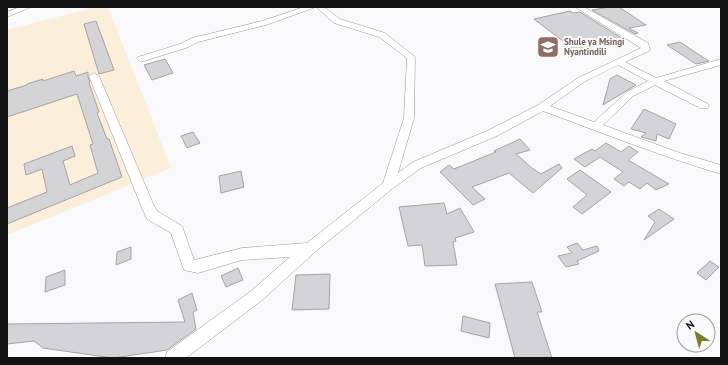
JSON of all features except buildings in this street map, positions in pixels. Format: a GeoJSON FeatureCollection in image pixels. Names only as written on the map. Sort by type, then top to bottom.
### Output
{"type":"FeatureCollection","features":[{"type":"Feature","properties":{"kind":"street"},"geometry":{"type":"LineString","coordinates":[[7,15],[27,7]]}},
{"type":"Feature","properties":{"kind":"street"},"geometry":{"type":"LineString","coordinates":[[141,59],[183,46],[195,40],[250,25],[263,23],[312,7]]}},
{"type":"Feature","properties":{"kind":"street"},"geometry":{"type":"LineString","coordinates":[[319,7],[337,21],[382,35],[411,57],[409,118],[388,186]]}},
{"type":"Feature","properties":{"kind":"street"},"geometry":{"type":"LineString","coordinates":[[173,358],[256,296],[310,248],[388,186],[417,166],[493,133],[542,107],[581,80],[644,51],[647,47],[635,38],[579,7]]}},
{"type":"Feature","properties":{"kind":"street"},"geometry":{"type":"LineString","coordinates":[[620,62],[704,106]]}},
{"type":"Feature","properties":{"kind":"street"},"geometry":{"type":"LineString","coordinates":[[596,126],[631,94],[658,82],[721,62]]}},
{"type":"Feature","properties":{"kind":"street"},"geometry":{"type":"LineString","coordinates":[[94,76],[148,208],[152,215],[177,230],[189,266],[197,267],[243,254],[282,252],[310,248]]}},
{"type":"Feature","properties":{"kind":"street"},"geometry":{"type":"LineString","coordinates":[[542,107],[678,157],[709,165],[721,170]]}},
{"type":"Feature","properties":{"kind":"shaded area"},"geometry":{"type":"Polygon","coordinates":[[[96,7],[108,7],[171,168],[7,235],[7,30],[96,7]]]}},
{"type":"Feature","properties":{"kind":"place","name":"Shule ya Msingi Nyantindili"},"geometry":{"type":"Point","coordinates":[548,47]}}]}
